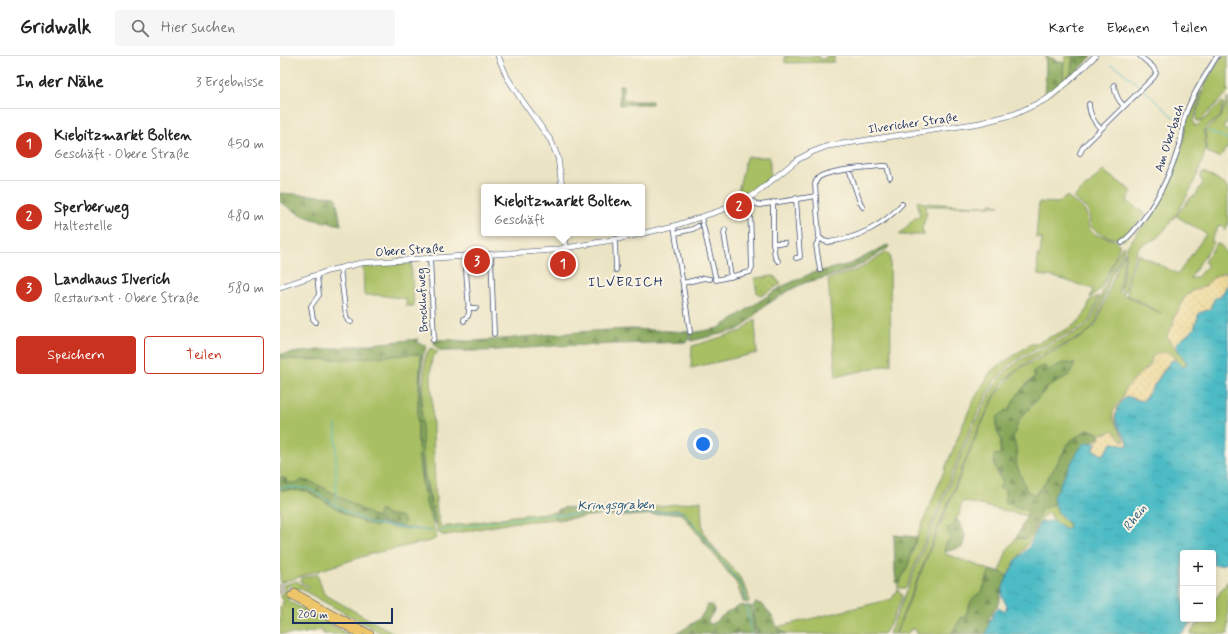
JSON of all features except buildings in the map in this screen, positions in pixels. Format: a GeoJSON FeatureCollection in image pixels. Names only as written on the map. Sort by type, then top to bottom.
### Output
{"type":"FeatureCollection","features":[{"type":"Feature","properties":{"kind":"highway"},"geometry":{"type":"LineString","coordinates":[[360,634],[293,595],[370,634]]}},
{"type":"Feature","properties":{"kind":"street"},"geometry":{"type":"LineString","coordinates":[[498,56],[507,77],[515,90],[551,141],[558,158],[562,184]]}},
{"type":"Feature","properties":{"kind":"street","name":"Ilvericher Straße"},"geometry":{"type":"LineString","coordinates":[[732,206],[750,197],[797,160],[828,146],[980,123],[1015,114],[1047,99],[1068,82],[1095,56]]}},
{"type":"Feature","properties":{"kind":"street"},"geometry":{"type":"LineString","coordinates":[[1080,153],[1083,147],[1154,77],[1156,72],[1140,56]]}},
{"type":"Feature","properties":{"kind":"street","name":"Am Oberbach"},"geometry":{"type":"LineString","coordinates":[[1122,243],[1150,209],[1168,176],[1180,140],[1185,116],[1194,95],[1217,56]]}},
{"type":"Feature","properties":{"kind":"street"},"geometry":{"type":"LineString","coordinates":[[1114,85],[1114,92],[1124,106]]}},
{"type":"Feature","properties":{"kind":"street"},"geometry":{"type":"LineString","coordinates":[[1089,104],[1089,109],[1096,124],[1101,129]]}},
{"type":"Feature","properties":{"kind":"street"},"geometry":{"type":"LineString","coordinates":[[820,239],[818,233],[815,184],[817,179],[826,174],[881,166],[887,166],[890,178]]}},
{"type":"Feature","properties":{"kind":"street"},"geometry":{"type":"LineString","coordinates":[[849,170],[863,207]]}},
{"type":"Feature","properties":{"kind":"street"},"geometry":{"type":"LineString","coordinates":[[750,197],[754,202],[760,205],[816,196]]}},
{"type":"Feature","properties":{"kind":"street"},"geometry":{"type":"LineString","coordinates":[[796,198],[800,257],[796,258]]}},
{"type":"Feature","properties":{"kind":"street"},"geometry":{"type":"LineString","coordinates":[[701,217],[716,280],[750,272],[752,268],[750,209],[754,202]]}},
{"type":"Feature","properties":{"kind":"street"},"geometry":{"type":"LineString","coordinates":[[773,202],[773,243],[775,256],[778,261]]}},
{"type":"Feature","properties":{"kind":"street"},"geometry":{"type":"LineString","coordinates":[[820,239],[828,242],[838,241],[862,233],[885,220],[902,204]]}},
{"type":"Feature","properties":{"kind":"street","name":"Obere Straße"},"geometry":{"type":"LineString","coordinates":[[645,232],[674,226],[732,206]]}},
{"type":"Feature","properties":{"kind":"street"},"geometry":{"type":"LineString","coordinates":[[674,226],[690,332]]}},
{"type":"Feature","properties":{"kind":"street"},"geometry":{"type":"LineString","coordinates":[[676,233],[693,229],[698,226]]}},
{"type":"Feature","properties":{"kind":"street"},"geometry":{"type":"LineString","coordinates":[[725,230],[724,233],[731,277]]}},
{"type":"Feature","properties":{"kind":"street"},"geometry":{"type":"LineString","coordinates":[[564,236],[566,248]]}},
{"type":"Feature","properties":{"kind":"street","name":"Obere Straße"},"geometry":{"type":"LineString","coordinates":[[280,287],[340,268],[375,262],[492,255],[566,248],[629,236]]}},
{"type":"Feature","properties":{"kind":"street"},"geometry":{"type":"LineString","coordinates":[[615,239],[616,270]]}},
{"type":"Feature","properties":{"kind":"street"},"geometry":{"type":"LineString","coordinates":[[820,239],[816,244],[820,270]]}},
{"type":"Feature","properties":{"kind":"street"},"geometry":{"type":"LineString","coordinates":[[773,243],[785,243]]}},
{"type":"Feature","properties":{"kind":"street"},"geometry":{"type":"LineString","coordinates":[[492,255],[494,334]]}},
{"type":"Feature","properties":{"kind":"street"},"geometry":{"type":"LineString","coordinates":[[464,321],[464,319],[468,316],[465,256]]}},
{"type":"Feature","properties":{"kind":"street","name":"Brockhofweg"},"geometry":{"type":"LineString","coordinates":[[430,258],[433,340]]}},
{"type":"Feature","properties":{"kind":"street"},"geometry":{"type":"LineString","coordinates":[[340,268],[346,316],[348,321],[351,322]]}},
{"type":"Feature","properties":{"kind":"street"},"geometry":{"type":"LineString","coordinates":[[316,322],[313,319],[311,306],[319,296],[317,275]]}},
{"type":"Feature","properties":{"kind":"street"},"geometry":{"type":"LineString","coordinates":[[683,282],[704,278],[710,279]]}},
{"type":"Feature","properties":{"kind":"street"},"geometry":{"type":"LineString","coordinates":[[468,308],[476,308]]}},
{"type":"Feature","properties":{"kind":"green space"},"geometry":{"type":"Polygon","coordinates":[[[785,56],[819,56],[819,59],[826,59],[826,56],[834,56],[834,62],[785,63],[785,56]]]}},
{"type":"Feature","properties":{"kind":"green space"},"geometry":{"type":"Polygon","coordinates":[[[1046,56],[1064,63],[1064,79],[1058,86],[1045,94],[1046,56]]]}},
{"type":"Feature","properties":{"kind":"green space"},"geometry":{"type":"Polygon","coordinates":[[[1065,56],[1073,56],[1070,79],[1049,95],[1045,94],[1058,86],[1064,79],[1063,72],[1065,56]]]}},
{"type":"Feature","properties":{"kind":"green space"},"geometry":{"type":"Polygon","coordinates":[[[1073,56],[1092,56],[1070,79],[1073,56]]]}},
{"type":"Feature","properties":{"kind":"green space"},"geometry":{"type":"Polygon","coordinates":[[[1222,56],[1228,56],[1228,92],[1200,121],[1197,121],[1196,117],[1206,82],[1222,56]]]}},
{"type":"Feature","properties":{"kind":"green space"},"geometry":{"type":"Polygon","coordinates":[[[619,85],[623,85],[623,99],[628,101],[652,101],[652,104],[620,105],[619,85]]]}},
{"type":"Feature","properties":{"kind":"green space"},"geometry":{"type":"Polygon","coordinates":[[[1200,91],[1202,91],[1193,121],[1195,126],[1223,102],[1220,117],[1204,130],[1206,146],[1202,162],[1181,207],[1160,235],[1138,248],[1127,278],[1126,290],[1123,293],[1121,289],[1127,247],[1160,202],[1179,157],[1183,144],[1187,119],[1200,91]]]}},
{"type":"Feature","properties":{"kind":"green space"},"geometry":{"type":"Polygon","coordinates":[[[1228,98],[1228,121],[1223,128],[1228,131],[1228,149],[1226,148],[1220,158],[1207,152],[1205,131],[1221,117],[1228,98]]]}},
{"type":"Feature","properties":{"kind":"green space"},"geometry":{"type":"Polygon","coordinates":[[[746,157],[770,157],[770,178],[736,200],[746,157]]]}},
{"type":"Feature","properties":{"kind":"green space"},"geometry":{"type":"Polygon","coordinates":[[[1103,171],[1132,191],[1127,201],[1145,214],[1124,240],[1106,236],[1093,229],[1090,224],[1088,210],[1073,198],[1103,171]]]}},
{"type":"Feature","properties":{"kind":"green space"},"geometry":{"type":"Polygon","coordinates":[[[1202,172],[1227,186],[1228,226],[1224,231],[1225,227],[1219,225],[1211,241],[1214,242],[1190,278],[1196,278],[1208,265],[1204,262],[1217,243],[1221,245],[1225,252],[1228,273],[1224,273],[1213,278],[1205,286],[1194,290],[1184,298],[1174,317],[1174,325],[1169,331],[1172,344],[1184,357],[1187,365],[1183,367],[1175,361],[1174,357],[1151,363],[1134,379],[1125,391],[1122,398],[1118,412],[1118,429],[1126,441],[1122,441],[1113,430],[1109,433],[1101,434],[1099,439],[1098,433],[1088,429],[1069,442],[1057,464],[1035,495],[1027,491],[1016,464],[1017,452],[1013,437],[1019,420],[1047,388],[1070,374],[1063,363],[1047,371],[1033,372],[1035,377],[1026,384],[1009,411],[997,417],[997,431],[1001,440],[1001,454],[996,473],[1003,482],[1005,490],[1029,511],[1027,516],[963,501],[959,516],[956,518],[950,540],[947,541],[944,551],[946,554],[990,570],[982,592],[974,597],[964,618],[962,617],[951,634],[917,634],[916,630],[911,629],[907,634],[896,634],[979,429],[996,395],[1012,375],[1022,367],[1082,337],[1093,328],[1098,320],[1118,265],[1125,251],[1119,292],[1161,314],[1127,295],[1129,277],[1138,254],[1178,274],[1206,234],[1176,216],[1191,197],[1195,196],[1203,183],[1200,178],[1202,172]]]}},
{"type":"Feature","properties":{"kind":"green space"},"geometry":{"type":"Polygon","coordinates":[[[280,193],[336,197],[341,225],[315,220],[299,214],[280,202],[280,193]]]}},
{"type":"Feature","properties":{"kind":"green space"},"geometry":{"type":"Polygon","coordinates":[[[1067,196],[1084,210],[1087,216],[1089,228],[1093,233],[1114,240],[1119,244],[1119,248],[1101,289],[1090,298],[1093,289],[1054,277],[1038,275],[1037,255],[1040,255],[1042,238],[1036,238],[1039,202],[1058,203],[1067,196]]]}},
{"type":"Feature","properties":{"kind":"green space"},"geometry":{"type":"Polygon","coordinates":[[[917,201],[924,203],[987,206],[926,206],[926,215],[922,227],[925,235],[899,235],[915,218],[920,216],[917,201]]]}},
{"type":"Feature","properties":{"kind":"green space"},"geometry":{"type":"Polygon","coordinates":[[[992,202],[994,205],[1000,206],[987,206],[992,202]]]}},
{"type":"Feature","properties":{"kind":"green space"},"geometry":{"type":"Polygon","coordinates":[[[887,245],[889,246],[888,248],[857,267],[838,274],[804,283],[790,290],[763,307],[744,326],[737,330],[691,341],[692,333],[719,328],[781,287],[812,273],[850,264],[887,245]]]}},
{"type":"Feature","properties":{"kind":"green space"},"geometry":{"type":"Polygon","coordinates":[[[1123,246],[1124,249],[1111,276],[1096,321],[1091,329],[1082,336],[1033,359],[1020,367],[1005,380],[995,395],[977,431],[895,634],[889,634],[972,429],[994,386],[1005,372],[1020,360],[1083,329],[1089,324],[1115,259],[1123,246]]]}},
{"type":"Feature","properties":{"kind":"green space"},"geometry":{"type":"Polygon","coordinates":[[[887,252],[890,255],[891,364],[836,377],[828,279],[857,270],[887,252]]]}},
{"type":"Feature","properties":{"kind":"green space"},"geometry":{"type":"Polygon","coordinates":[[[411,262],[414,306],[406,306],[406,299],[378,295],[364,295],[363,266],[411,262]]]}},
{"type":"Feature","properties":{"kind":"green space"},"geometry":{"type":"Polygon","coordinates":[[[774,276],[781,284],[761,296],[757,293],[754,278],[774,276]]]}},
{"type":"Feature","properties":{"kind":"green space"},"geometry":{"type":"Polygon","coordinates":[[[1098,296],[1099,297],[1089,321],[1084,326],[1022,356],[1012,363],[994,381],[971,426],[907,585],[905,588],[897,587],[907,568],[917,537],[972,403],[991,371],[1031,344],[1035,344],[1076,324],[1084,316],[1090,300],[1098,296]]]}},
{"type":"Feature","properties":{"kind":"green space"},"geometry":{"type":"Polygon","coordinates":[[[755,319],[757,353],[691,368],[692,346],[742,331],[755,319]]]}},
{"type":"Feature","properties":{"kind":"green space"},"geometry":{"type":"Polygon","coordinates":[[[634,329],[689,332],[689,340],[687,342],[555,346],[486,351],[443,351],[437,348],[434,341],[443,339],[473,341],[634,329]]]}},
{"type":"Feature","properties":{"kind":"green space"},"geometry":{"type":"Polygon","coordinates":[[[418,339],[418,343],[426,345],[423,355],[421,382],[423,464],[424,476],[436,525],[430,516],[419,463],[418,405],[421,355],[348,359],[298,360],[281,358],[282,354],[418,339]]]}},
{"type":"Feature","properties":{"kind":"green space"},"geometry":{"type":"Polygon","coordinates":[[[431,348],[438,352],[432,358],[431,368],[435,488],[437,513],[441,527],[513,516],[556,512],[555,519],[511,523],[446,535],[442,535],[438,532],[425,476],[422,451],[421,410],[425,360],[427,352],[431,348]]]}},
{"type":"Feature","properties":{"kind":"green space"},"geometry":{"type":"Polygon","coordinates":[[[282,354],[281,358],[421,355],[418,403],[418,452],[422,484],[436,535],[435,539],[374,553],[280,583],[280,487],[308,489],[376,525],[433,531],[375,523],[309,488],[280,486],[280,355],[282,354]]]}},
{"type":"Feature","properties":{"kind":"green space"},"geometry":{"type":"Polygon","coordinates":[[[1063,363],[1075,364],[1070,374],[1047,388],[1019,420],[1013,437],[1017,452],[1016,464],[1027,491],[1035,495],[1042,487],[1069,442],[1088,429],[1098,433],[1099,439],[1085,443],[1074,458],[1054,495],[1053,499],[1055,504],[1041,509],[1034,530],[1026,539],[1016,538],[1029,511],[1005,503],[1005,490],[999,488],[1003,482],[994,462],[994,455],[1001,454],[1001,440],[997,431],[997,417],[1007,410],[1009,411],[1020,392],[1035,377],[1033,372],[1038,368],[1045,366],[1048,370],[1063,363]]]}},
{"type":"Feature","properties":{"kind":"green space"},"geometry":{"type":"Polygon","coordinates":[[[280,478],[285,478],[287,480],[286,483],[299,483],[301,480],[318,485],[328,490],[376,517],[378,521],[376,527],[352,518],[307,491],[280,490],[280,478]]]}},
{"type":"Feature","properties":{"kind":"green space"},"geometry":{"type":"Polygon","coordinates":[[[701,501],[704,532],[715,549],[744,584],[748,593],[748,603],[743,602],[737,584],[681,514],[673,513],[627,516],[600,515],[601,512],[622,515],[676,511],[684,513],[742,587],[746,601],[744,590],[741,584],[684,512],[678,510],[628,513],[601,511],[600,509],[607,508],[630,510],[701,501]]]}},
{"type":"Feature","properties":{"kind":"green space"},"geometry":{"type":"Polygon","coordinates":[[[1055,504],[1058,512],[1069,527],[1066,529],[1061,526],[1051,515],[1046,513],[1007,577],[1006,575],[999,573],[1007,550],[1016,538],[1026,539],[1034,530],[1041,509],[1055,504]]]}},
{"type":"Feature","properties":{"kind":"green space"},"geometry":{"type":"Polygon","coordinates":[[[568,507],[574,509],[596,507],[600,509],[600,515],[558,520],[554,518],[555,513],[559,509],[568,507]]]}},
{"type":"Feature","properties":{"kind":"green space"},"geometry":{"type":"Polygon","coordinates":[[[381,510],[387,515],[402,517],[405,522],[401,526],[380,522],[378,514],[381,510]]]}},
{"type":"Feature","properties":{"kind":"green space"},"geometry":{"type":"Polygon","coordinates":[[[956,518],[965,535],[964,543],[962,547],[944,552],[947,541],[950,540],[947,528],[953,526],[956,518]]]}},
{"type":"Feature","properties":{"kind":"green space"},"geometry":{"type":"Polygon","coordinates":[[[894,535],[917,537],[907,568],[899,583],[896,583],[894,535]]]}},
{"type":"Feature","properties":{"kind":"green space"},"geometry":{"type":"Polygon","coordinates":[[[990,570],[1003,573],[1007,577],[1000,596],[1000,601],[989,618],[989,626],[986,634],[951,634],[962,617],[964,618],[974,597],[982,592],[990,570]]]}},
{"type":"Feature","properties":{"kind":"green space"},"geometry":{"type":"Polygon","coordinates":[[[317,574],[324,594],[395,634],[383,634],[299,588],[287,600],[348,634],[323,634],[324,632],[319,630],[300,634],[280,634],[280,606],[283,607],[284,605],[282,604],[284,600],[280,597],[280,586],[296,581],[308,588],[310,587],[300,581],[301,578],[317,574]]]}},
{"type":"Feature","properties":{"kind":"green space"},"geometry":{"type":"Polygon","coordinates":[[[1228,581],[1228,634],[1190,634],[1199,622],[1216,622],[1216,598],[1228,581]]]}},
{"type":"Feature","properties":{"kind":"green space"},"geometry":{"type":"Polygon","coordinates":[[[897,589],[902,597],[892,621],[884,634],[787,634],[777,627],[892,599],[897,589]]]}},
{"type":"Feature","properties":{"kind":"green space"},"geometry":{"type":"Polygon","coordinates":[[[755,603],[763,605],[774,619],[777,627],[787,634],[757,634],[754,623],[753,606],[755,603]]]}},
{"type":"Feature","properties":{"kind":"green space"},"geometry":{"type":"Polygon","coordinates":[[[707,605],[712,605],[715,608],[708,621],[708,623],[712,624],[729,611],[742,605],[751,606],[755,634],[676,634],[699,619],[707,605]]]}},
{"type":"Feature","properties":{"kind":"sand"},"geometry":{"type":"Polygon","coordinates":[[[1224,273],[1228,273],[1226,289],[1221,295],[1214,299],[1211,309],[1199,313],[1194,329],[1176,346],[1177,349],[1167,337],[1173,325],[1174,317],[1184,298],[1194,290],[1205,286],[1213,278],[1224,273]]]}},
{"type":"Feature","properties":{"kind":"sand"},"geometry":{"type":"Polygon","coordinates":[[[1167,352],[1174,357],[1175,360],[1170,361],[1144,400],[1141,401],[1130,397],[1119,407],[1117,413],[1118,424],[1128,442],[1128,445],[1126,446],[1112,443],[1102,455],[1094,450],[1096,443],[1089,443],[1099,439],[1101,434],[1109,433],[1113,430],[1122,441],[1125,441],[1113,418],[1113,411],[1122,399],[1125,389],[1140,373],[1147,369],[1151,363],[1152,357],[1158,353],[1167,352]]]}},
{"type":"Feature","properties":{"kind":"water","name":"Rhein"},"geometry":{"type":"Polygon","coordinates":[[[1228,284],[1228,562],[1221,565],[1216,565],[1216,550],[1180,550],[1180,622],[1192,622],[1180,634],[986,634],[990,620],[998,608],[1004,611],[1006,609],[1007,606],[1002,597],[1003,588],[1007,577],[1016,560],[1029,547],[1040,522],[1050,522],[1052,520],[1064,529],[1069,527],[1058,512],[1053,499],[1081,447],[1085,443],[1096,443],[1094,450],[1102,455],[1112,443],[1126,446],[1128,445],[1128,442],[1116,420],[1117,410],[1120,403],[1126,396],[1141,401],[1144,400],[1171,361],[1175,360],[1183,367],[1187,365],[1176,344],[1194,329],[1199,313],[1211,309],[1214,299],[1221,296],[1228,284]]]}},
{"type":"Feature","properties":{"kind":"waterway"},"geometry":{"type":"LineString","coordinates":[[1111,65],[1119,69],[1141,87]]}},
{"type":"Feature","properties":{"kind":"waterway"},"geometry":{"type":"LineString","coordinates":[[1144,90],[1172,116],[1179,119]]}},
{"type":"Feature","properties":{"kind":"waterway"},"geometry":{"type":"LineString","coordinates":[[1208,131],[1228,139]]}},
{"type":"Feature","properties":{"kind":"waterway"},"geometry":{"type":"LineString","coordinates":[[336,424],[336,500]]}},
{"type":"Feature","properties":{"kind":"waterway","name":"Kringsgraben"},"geometry":{"type":"LineString","coordinates":[[280,487],[308,488],[347,512],[372,524],[433,531]]}},
{"type":"Feature","properties":{"kind":"waterway","name":"Kringsgraben"},"geometry":{"type":"LineString","coordinates":[[439,531],[541,516],[602,512],[628,514],[680,511],[690,519],[700,534],[740,584],[744,590],[746,601]]}},
{"type":"Feature","properties":{"kind":"waterway","name":"Kringsgraben"},"geometry":{"type":"LineString","coordinates":[[747,607],[751,634]]}},
{"type":"Feature","properties":{"kind":"tunnel"},"geometry":{"type":"LineString","coordinates":[[280,585],[295,593]]}},
{"type":"Feature","properties":{"kind":"tunnel"},"geometry":{"type":"LineString","coordinates":[[280,590],[291,596]]}},
{"type":"Feature","properties":{"kind":"place","name":"Sperberweg"},"geometry":{"type":"Point","coordinates":[739,206]}},
{"type":"Feature","properties":{"kind":"place","name":"Landhaus Ilverich"},"geometry":{"type":"Point","coordinates":[477,261]}},
{"type":"Feature","properties":{"kind":"place","name":"Kiebitzmarkt Bolten"},"geometry":{"type":"Point","coordinates":[563,264]}},
{"type":"Feature","properties":{"kind":"district","name":"ILVERICH"},"geometry":{"type":"Point","coordinates":[626,281]}}]}
